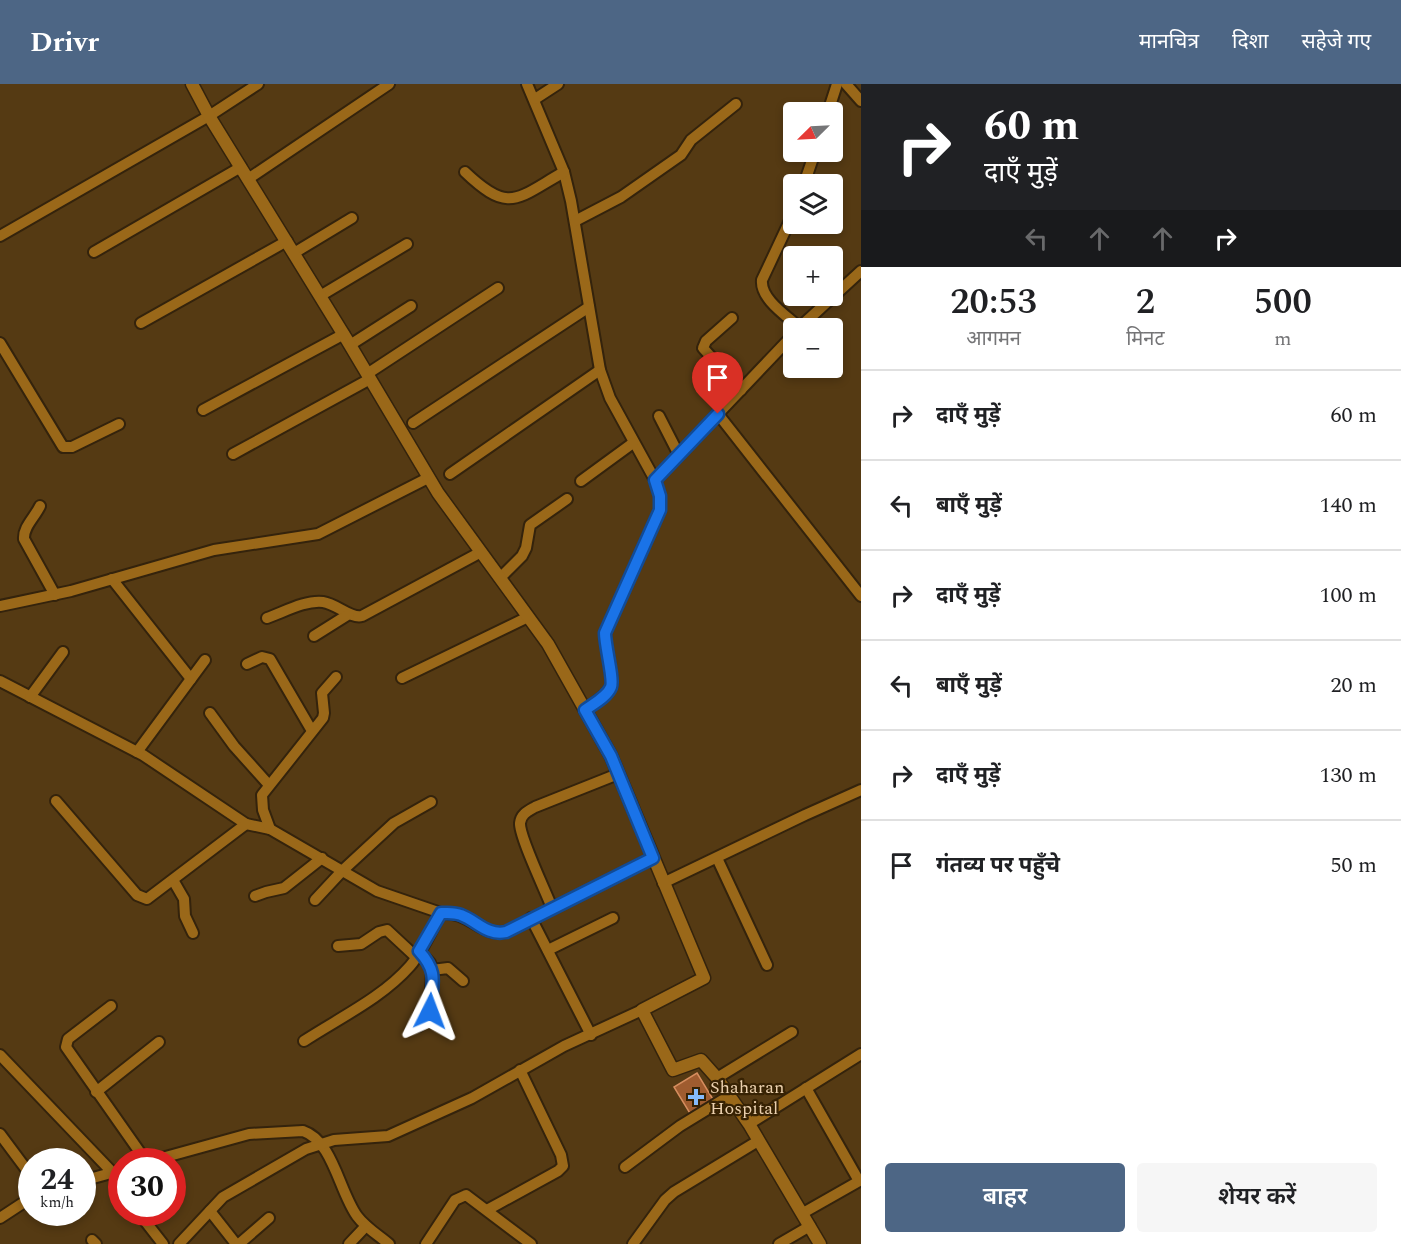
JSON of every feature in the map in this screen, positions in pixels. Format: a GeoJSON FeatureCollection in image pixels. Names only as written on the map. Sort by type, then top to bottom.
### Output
{"type":"FeatureCollection","features":[{"type":"Feature","properties":{"kind":"street"},"geometry":{"type":"LineString","coordinates":[[179,1244],[223,1197],[306,1149],[334,1140],[388,1136],[472,1098],[564,1046],[591,1035],[704,978],[611,756],[548,644],[428,478],[347,340],[209,116],[192,84]]}},
{"type":"Feature","properties":{"kind":"street"},"geometry":{"type":"LineString","coordinates":[[0,236],[209,116],[258,84]]}},
{"type":"Feature","properties":{"kind":"street"},"geometry":{"type":"LineString","coordinates":[[248,179],[389,84]]}},
{"type":"Feature","properties":{"kind":"street"},"geometry":{"type":"LineString","coordinates":[[527,84],[564,172],[575,220],[600,370],[610,398],[655,480],[660,496],[660,510],[605,633],[605,647],[612,680],[610,688],[585,710]]}},
{"type":"Feature","properties":{"kind":"street"},"geometry":{"type":"LineString","coordinates":[[535,99],[558,84]]}},
{"type":"Feature","properties":{"kind":"street"},"geometry":{"type":"LineString","coordinates":[[831,102],[837,84]]}},
{"type":"Feature","properties":{"kind":"street"},"geometry":{"type":"LineString","coordinates":[[846,84],[861,101]]}},
{"type":"Feature","properties":{"kind":"street"},"geometry":{"type":"LineString","coordinates":[[575,220],[614,201],[681,154],[691,140],[736,104]]}},
{"type":"Feature","properties":{"kind":"street"},"geometry":{"type":"LineString","coordinates":[[94,252],[241,167]]}},
{"type":"Feature","properties":{"kind":"street"},"geometry":{"type":"LineString","coordinates":[[465,172],[487,191],[513,200],[564,172]]}},
{"type":"Feature","properties":{"kind":"street"},"geometry":{"type":"LineString","coordinates":[[294,253],[352,218]]}},
{"type":"Feature","properties":{"kind":"street"},"geometry":{"type":"LineString","coordinates":[[784,234],[761,285],[764,294],[786,318]]}},
{"type":"Feature","properties":{"kind":"street"},"geometry":{"type":"LineString","coordinates":[[141,323],[287,241]]}},
{"type":"Feature","properties":{"kind":"street"},"geometry":{"type":"LineString","coordinates":[[320,296],[407,244]]}},
{"type":"Feature","properties":{"kind":"street"},"geometry":{"type":"LineString","coordinates":[[810,318],[861,270]]}},
{"type":"Feature","properties":{"kind":"street"},"geometry":{"type":"LineString","coordinates":[[233,454],[369,377],[498,288]]}},
{"type":"Feature","properties":{"kind":"street"},"geometry":{"type":"LineString","coordinates":[[203,410],[411,306]]}},
{"type":"Feature","properties":{"kind":"street"},"geometry":{"type":"LineString","coordinates":[[413,423],[589,307]]}},
{"type":"Feature","properties":{"kind":"street"},"geometry":{"type":"LineString","coordinates":[[732,318],[706,341],[704,348],[741,390]]}},
{"type":"Feature","properties":{"kind":"street"},"geometry":{"type":"LineString","coordinates":[[0,343],[63,447],[72,447],[118,424]]}},
{"type":"Feature","properties":{"kind":"street"},"geometry":{"type":"LineString","coordinates":[[655,480],[783,345]]}},
{"type":"Feature","properties":{"kind":"street"},"geometry":{"type":"LineString","coordinates":[[450,474],[600,370]]}},
{"type":"Feature","properties":{"kind":"street"},"geometry":{"type":"LineString","coordinates":[[718,414],[861,596]]}},
{"type":"Feature","properties":{"kind":"street"},"geometry":{"type":"LineString","coordinates":[[659,416],[679,455]]}},
{"type":"Feature","properties":{"kind":"street"},"geometry":{"type":"LineString","coordinates":[[581,481],[633,443]]}},
{"type":"Feature","properties":{"kind":"street"},"geometry":{"type":"LineString","coordinates":[[0,606],[55,595],[214,550],[318,534],[428,478]]}},
{"type":"Feature","properties":{"kind":"street"},"geometry":{"type":"LineString","coordinates":[[500,578],[522,556],[526,548],[530,525],[567,499]]}},
{"type":"Feature","properties":{"kind":"street"},"geometry":{"type":"LineString","coordinates":[[40,506],[25,528],[24,539],[55,595]]}},
{"type":"Feature","properties":{"kind":"street"},"geometry":{"type":"LineString","coordinates":[[267,618],[315,602],[334,605],[354,617],[362,616],[481,552]]}},
{"type":"Feature","properties":{"kind":"street"},"geometry":{"type":"LineString","coordinates":[[112,579],[191,679]]}},
{"type":"Feature","properties":{"kind":"street"},"geometry":{"type":"LineString","coordinates":[[315,636],[349,614]]}},
{"type":"Feature","properties":{"kind":"street"},"geometry":{"type":"LineString","coordinates":[[402,678],[528,617]]}},
{"type":"Feature","properties":{"kind":"street"},"geometry":{"type":"LineString","coordinates":[[30,697],[63,652]]}},
{"type":"Feature","properties":{"kind":"street"},"geometry":{"type":"LineString","coordinates":[[247,664],[262,657],[270,659],[312,731]]}},
{"type":"Feature","properties":{"kind":"street"},"geometry":{"type":"LineString","coordinates":[[137,752],[205,660]]}},
{"type":"Feature","properties":{"kind":"street"},"geometry":{"type":"LineString","coordinates":[[270,828],[261,801],[262,795],[323,718],[321,693],[336,677]]}},
{"type":"Feature","properties":{"kind":"street"},"geometry":{"type":"LineString","coordinates":[[0,681],[137,752],[246,824],[270,828],[377,891],[441,913],[452,912],[461,915],[490,932],[498,934],[506,932],[653,858]]}},
{"type":"Feature","properties":{"kind":"street"},"geometry":{"type":"LineString","coordinates":[[210,713],[234,746],[269,784]]}},
{"type":"Feature","properties":{"kind":"street"},"geometry":{"type":"LineString","coordinates":[[552,908],[520,832],[522,816],[535,807],[618,774]]}},
{"type":"Feature","properties":{"kind":"street"},"geometry":{"type":"LineString","coordinates":[[663,883],[861,790]]}},
{"type":"Feature","properties":{"kind":"street"},"geometry":{"type":"LineString","coordinates":[[56,801],[141,898],[147,899],[246,824]]}},
{"type":"Feature","properties":{"kind":"street"},"geometry":{"type":"LineString","coordinates":[[315,900],[342,871],[394,823],[431,802]]}},
{"type":"Feature","properties":{"kind":"street"},"geometry":{"type":"LineString","coordinates":[[255,896],[284,888],[322,858]]}},
{"type":"Feature","properties":{"kind":"street"},"geometry":{"type":"LineString","coordinates":[[717,858],[767,965]]}},
{"type":"Feature","properties":{"kind":"street"},"geometry":{"type":"LineString","coordinates":[[173,880],[184,899],[185,916],[193,933]]}},
{"type":"Feature","properties":{"kind":"street"},"geometry":{"type":"LineString","coordinates":[[304,1041],[398,979],[418,954],[441,913]]}},
{"type":"Feature","properties":{"kind":"street"},"geometry":{"type":"LineString","coordinates":[[531,918],[591,1035]]}},
{"type":"Feature","properties":{"kind":"street"},"geometry":{"type":"LineString","coordinates":[[548,950],[613,918]]}},
{"type":"Feature","properties":{"kind":"street"},"geometry":{"type":"LineString","coordinates":[[338,946],[361,944],[379,932],[387,930],[430,963],[432,970],[430,1015],[420,1026]]}},
{"type":"Feature","properties":{"kind":"street"},"geometry":{"type":"LineString","coordinates":[[432,970],[448,968],[463,981]]}},
{"type":"Feature","properties":{"kind":"street"},"geometry":{"type":"LineString","coordinates":[[111,1006],[66,1042],[68,1052],[137,1148]]}},
{"type":"Feature","properties":{"kind":"street"},"geometry":{"type":"LineString","coordinates":[[642,1010],[673,1070],[701,1059],[717,1077],[749,1124],[820,1244]]}},
{"type":"Feature","properties":{"kind":"street"},"geometry":{"type":"LineString","coordinates":[[717,1077],[792,1032]]}},
{"type":"Feature","properties":{"kind":"street"},"geometry":{"type":"LineString","coordinates":[[96,1092],[159,1042]]}},
{"type":"Feature","properties":{"kind":"street"},"geometry":{"type":"LineString","coordinates":[[749,1124],[861,1054]]}},
{"type":"Feature","properties":{"kind":"street"},"geometry":{"type":"LineString","coordinates":[[0,1055],[108,1162]]}},
{"type":"Feature","properties":{"kind":"street"},"geometry":{"type":"LineString","coordinates":[[487,1210],[558,1171],[563,1166],[561,1155],[520,1070]]}},
{"type":"Feature","properties":{"kind":"street"},"geometry":{"type":"LineString","coordinates":[[803,1213],[860,1180],[806,1088]]}},
{"type":"Feature","properties":{"kind":"street"},"geometry":{"type":"LineString","coordinates":[[625,1167],[680,1126],[729,1096]]}},
{"type":"Feature","properties":{"kind":"street"},"geometry":{"type":"LineString","coordinates":[[186,1151],[249,1134],[303,1131],[317,1138],[321,1143],[351,1206],[366,1226],[389,1244]]}},
{"type":"Feature","properties":{"kind":"street"},"geometry":{"type":"LineString","coordinates":[[0,1134],[18,1159]]}},
{"type":"Feature","properties":{"kind":"street"},"geometry":{"type":"LineString","coordinates":[[633,1244],[665,1200],[674,1192],[758,1141]]}},
{"type":"Feature","properties":{"kind":"street"},"geometry":{"type":"LineString","coordinates":[[426,1244],[455,1200],[466,1195],[531,1244]]}},
{"type":"Feature","properties":{"kind":"street"},"geometry":{"type":"LineString","coordinates":[[0,1218],[18,1206]]}},
{"type":"Feature","properties":{"kind":"street"},"geometry":{"type":"LineString","coordinates":[[210,1211],[237,1244],[269,1218]]}},
{"type":"Feature","properties":{"kind":"street"},"geometry":{"type":"LineString","coordinates":[[149,1226],[163,1244]]}},
{"type":"Feature","properties":{"kind":"street"},"geometry":{"type":"LineString","coordinates":[[349,1244],[366,1226]]}},
{"type":"Feature","properties":{"kind":"street"},"geometry":{"type":"LineString","coordinates":[[779,1244],[810,1226]]}},
{"type":"Feature","properties":{"kind":"building"},"geometry":{"type":"Polygon","coordinates":[[[697,1073],[714,1101],[691,1115],[674,1087],[697,1073]]]}},
{"type":"Feature","properties":{"kind":"place","name":"Shaharan Hospital"},"geometry":{"type":"Point","coordinates":[696,1097]}},
{"type":"Feature","properties":{"kind":"route"},"geometry":{"type":"LineString","coordinates":[[430,1011],[432,970],[430,963],[419,951],[441,913],[452,912],[461,915],[490,932],[498,934],[506,932],[653,858],[611,756],[585,710],[610,688],[612,680],[605,647],[605,633],[660,510],[661,501],[655,480],[718,414]]}}]}
